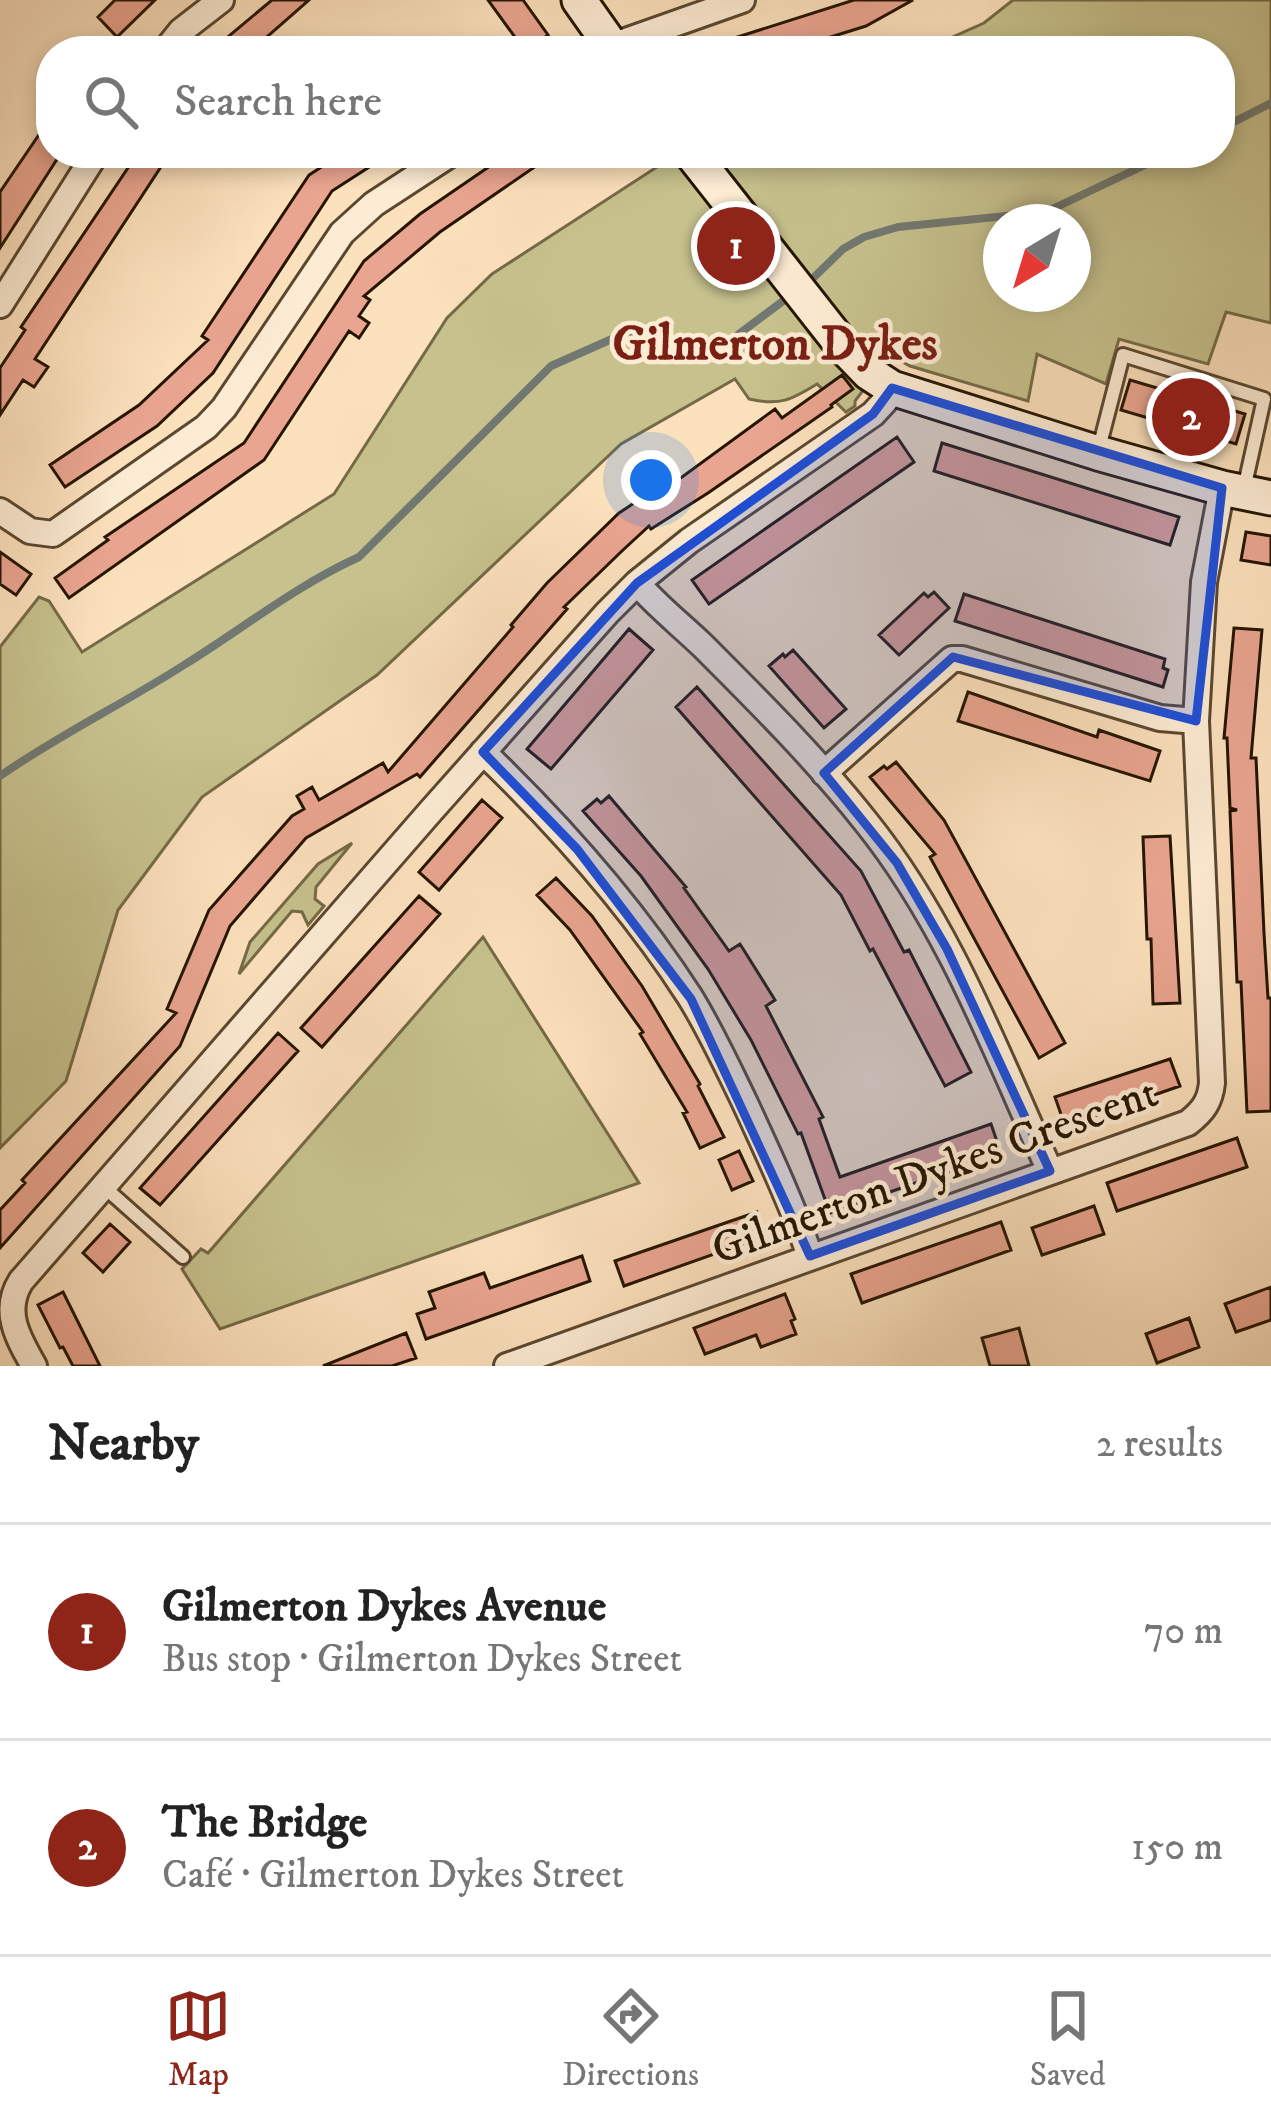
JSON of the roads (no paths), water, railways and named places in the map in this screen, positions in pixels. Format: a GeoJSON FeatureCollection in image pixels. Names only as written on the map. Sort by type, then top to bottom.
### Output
{"type":"FeatureCollection","features":[{"type":"Feature","properties":{"kind":"main road"},"geometry":{"type":"LineString","coordinates":[[579,0],[603,36]]}},
{"type":"Feature","properties":{"kind":"main road"},"geometry":{"type":"LineString","coordinates":[[703,168],[842,345],[869,373],[892,388],[1245,493]]}},
{"type":"Feature","properties":{"kind":"street"},"geometry":{"type":"LineString","coordinates":[[178,36],[221,0]]}},
{"type":"Feature","properties":{"kind":"street"},"geometry":{"type":"LineString","coordinates":[[648,36],[742,0]]}},
{"type":"Feature","properties":{"kind":"street"},"geometry":{"type":"LineString","coordinates":[[0,305],[87,168]]}},
{"type":"Feature","properties":{"kind":"street"},"geometry":{"type":"LineString","coordinates":[[0,511],[30,531],[53,534],[206,427],[224,408],[342,233],[374,204],[429,168]]}},
{"type":"Feature","properties":{"kind":"street"},"geometry":{"type":"LineString","coordinates":[[34,1366],[12,1319],[14,1291],[483,752],[637,583],[689,541],[872,414],[892,388]]}},
{"type":"Feature","properties":{"kind":"street","name":"Gilmerton Dykes Crescent"},"geometry":{"type":"LineString","coordinates":[[507,1366],[1188,1123],[1203,1111],[1213,1083],[1196,721],[1204,582],[1245,493]]}},
{"type":"Feature","properties":{"kind":"street"},"geometry":{"type":"LineString","coordinates":[[637,583],[824,773],[897,863],[997,1047],[1050,1171]]}},
{"type":"Feature","properties":{"kind":"street"},"geometry":{"type":"LineString","coordinates":[[824,773],[952,659],[1160,718],[1196,721]]}},
{"type":"Feature","properties":{"kind":"street"},"geometry":{"type":"LineString","coordinates":[[483,752],[578,849],[691,999],[718,1046],[810,1256]]}},
{"type":"Feature","properties":{"kind":"lane"},"geometry":{"type":"LineString","coordinates":[[1098,453],[1124,355],[1264,399],[1245,493]]}},
{"type":"Feature","properties":{"kind":"lane"},"geometry":{"type":"LineString","coordinates":[[103,1186],[183,1257]]}},
{"type":"Feature","properties":{"kind":"waterway"},"geometry":{"type":"LineString","coordinates":[[1235,121],[1271,103]]}},
{"type":"Feature","properties":{"kind":"waterway"},"geometry":{"type":"LineString","coordinates":[[808,283],[843,249],[864,237],[898,227],[1046,212],[1138,168]]}},
{"type":"Feature","properties":{"kind":"waterway"},"geometry":{"type":"LineString","coordinates":[[0,776],[359,557],[551,366],[621,335],[712,354],[791,295]]}},
{"type":"Feature","properties":{"kind":"place","name":"Gilmerton Dykes Avenue"},"geometry":{"type":"Point","coordinates":[736,246]}},
{"type":"Feature","properties":{"kind":"place","name":"The Bridge"},"geometry":{"type":"Point","coordinates":[1191,417]}},
{"type":"Feature","properties":{"kind":"district","name":"Gilmerton Dykes"},"geometry":{"type":"Point","coordinates":[775,342]}}]}
